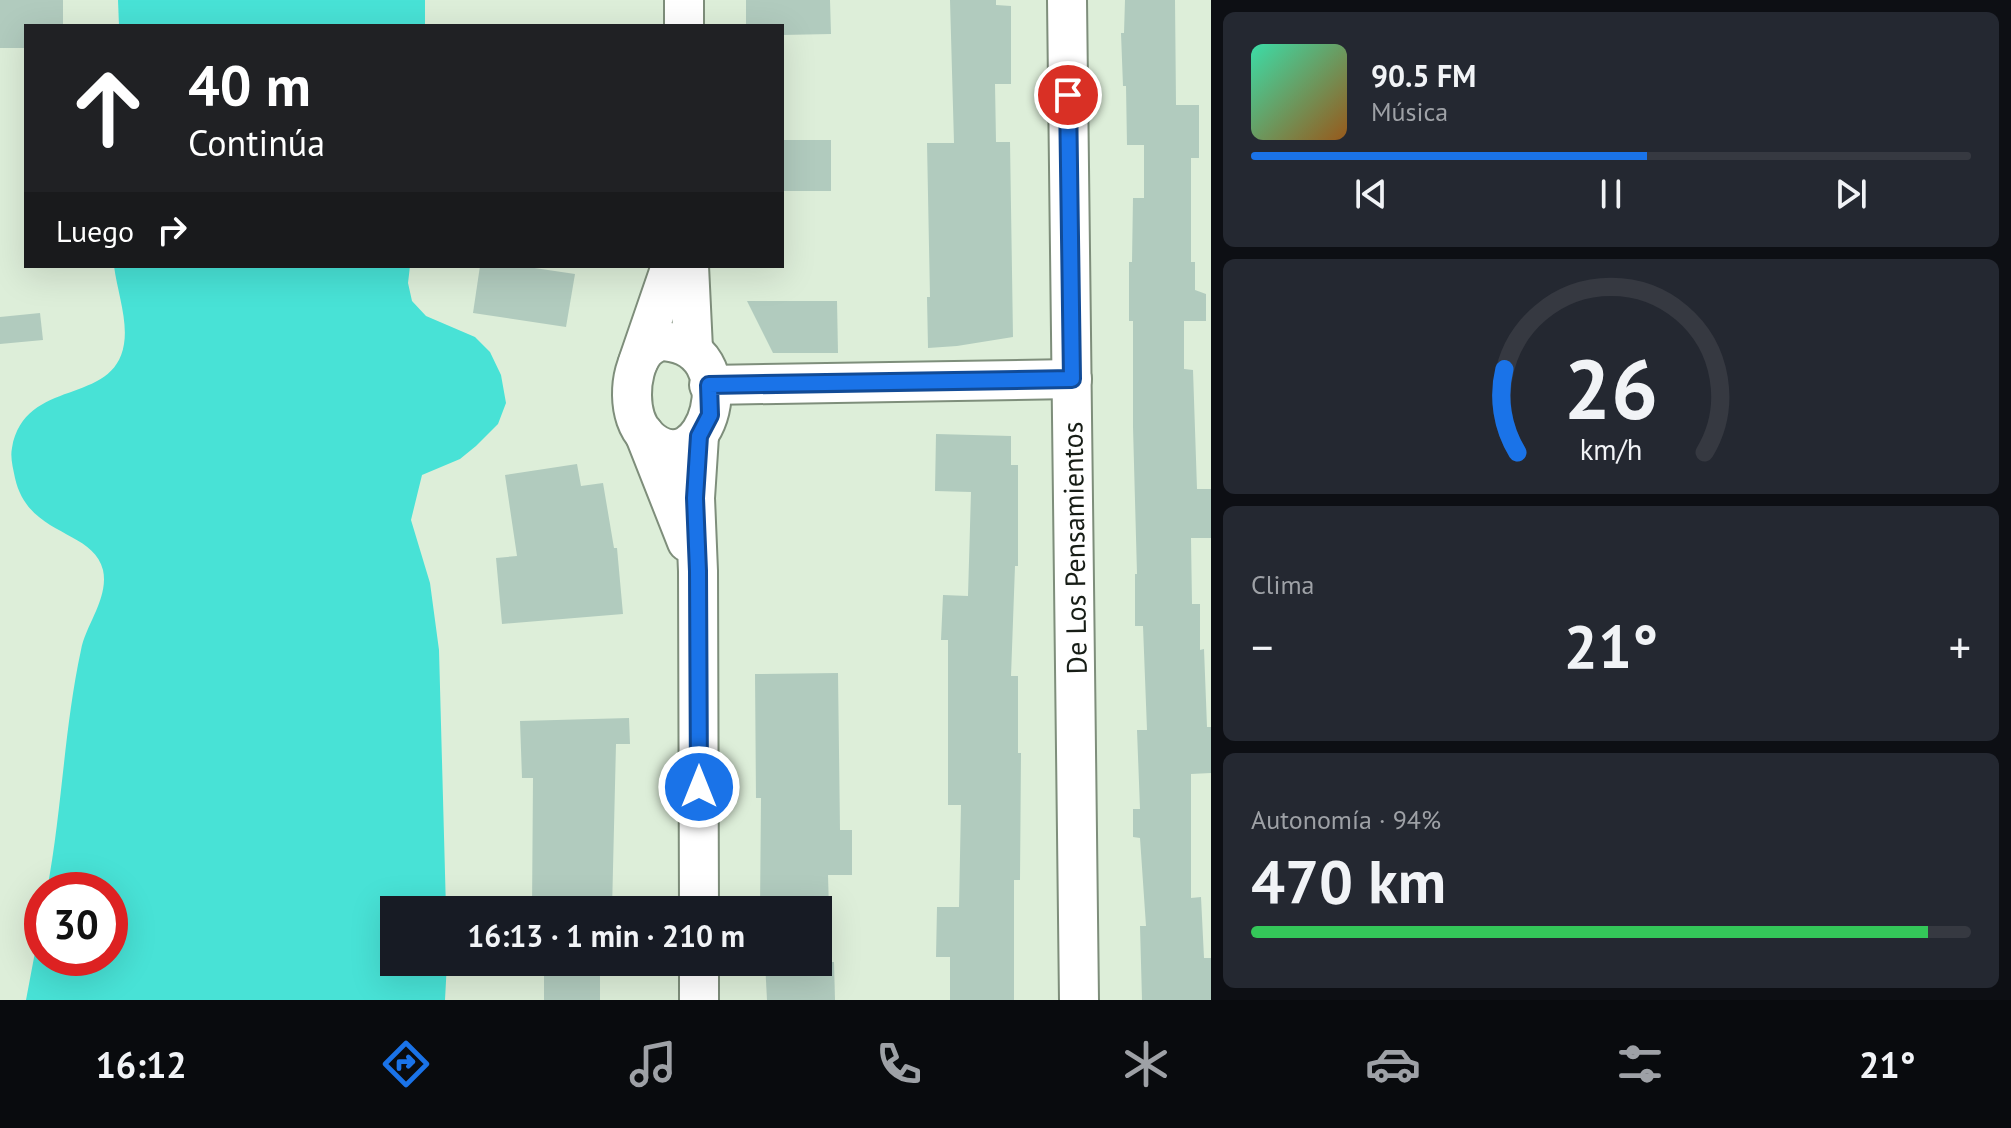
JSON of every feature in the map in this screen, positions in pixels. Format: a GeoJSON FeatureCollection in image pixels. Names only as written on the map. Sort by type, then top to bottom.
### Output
{"type":"FeatureCollection","features":[{"type":"Feature","properties":{"kind":"street"},"geometry":{"type":"LineString","coordinates":[[684,0],[684,24]]}},
{"type":"Feature","properties":{"kind":"street","name":"De Los Pensamientos"},"geometry":{"type":"LineString","coordinates":[[1067,0],[1079,1000]]}},
{"type":"Feature","properties":{"kind":"street"},"geometry":{"type":"LineString","coordinates":[[670,268],[636,367],[632,396],[637,420],[698,571]]}},
{"type":"Feature","properties":{"kind":"street"},"geometry":{"type":"LineString","coordinates":[[689,268],[693,349]]}},
{"type":"Feature","properties":{"kind":"street"},"geometry":{"type":"LineString","coordinates":[[636,367],[645,350],[659,341],[674,341],[693,349],[702,358],[709,385],[710,415],[692,443],[675,450],[662,448],[644,433]]}},
{"type":"Feature","properties":{"kind":"street"},"geometry":{"type":"LineString","coordinates":[[709,385],[1072,379]]}},
{"type":"Feature","properties":{"kind":"street"},"geometry":{"type":"LineString","coordinates":[[699,436],[695,498],[699,896]]}},
{"type":"Feature","properties":{"kind":"street"},"geometry":{"type":"LineString","coordinates":[[699,976],[699,1000]]}},
{"type":"Feature","properties":{"kind":"water"},"geometry":{"type":"Polygon","coordinates":[[[118,0],[425,0],[425,24],[119,24],[118,0]]]}},
{"type":"Feature","properties":{"kind":"water"},"geometry":{"type":"Polygon","coordinates":[[[114,268],[410,268],[408,283],[412,301],[426,316],[475,337],[490,352],[501,375],[506,403],[498,424],[460,459],[422,475],[411,520],[430,583],[439,650],[446,896],[380,896],[380,976],[446,976],[445,1000],[26,1000],[31,976],[128,976],[128,872],[50,872],[75,680],[84,640],[103,591],[103,570],[97,557],[87,547],[33,512],[22,497],[15,478],[11,451],[20,425],[34,410],[88,386],[104,377],[117,364],[125,335],[114,268]]]}},
{"type":"Feature","properties":{"kind":"building"},"geometry":{"type":"Polygon","coordinates":[[[0,0],[63,0],[63,24],[24,24],[24,48],[0,48],[0,0]]]}},
{"type":"Feature","properties":{"kind":"building"},"geometry":{"type":"Polygon","coordinates":[[[746,0],[830,0],[831,34],[784,35],[784,24],[746,24],[746,0]]]}},
{"type":"Feature","properties":{"kind":"building"},"geometry":{"type":"Polygon","coordinates":[[[950,0],[996,0],[996,5],[1011,6],[1011,84],[995,84],[996,142],[1010,142],[1013,337],[928,348],[927,143],[954,143],[950,0]]]}},
{"type":"Feature","properties":{"kind":"building"},"geometry":{"type":"Polygon","coordinates":[[[1125,0],[1175,0],[1176,105],[1199,105],[1199,158],[1191,158],[1191,262],[1195,262],[1195,290],[1206,294],[1206,321],[1184,321],[1184,369],[1193,370],[1197,489],[1211,489],[1211,538],[1191,538],[1192,604],[1200,604],[1200,650],[1204,649],[1207,727],[1211,727],[1211,773],[1191,774],[1191,898],[1201,897],[1204,958],[1211,958],[1211,1000],[1142,1000],[1140,926],[1146,926],[1140,838],[1133,837],[1133,809],[1140,809],[1137,730],[1147,730],[1143,626],[1135,626],[1133,321],[1129,321],[1129,262],[1132,262],[1133,198],[1144,198],[1144,145],[1127,145],[1121,33],[1124,33],[1125,0]]]}},
{"type":"Feature","properties":{"kind":"building"},"geometry":{"type":"Polygon","coordinates":[[[784,140],[831,140],[831,191],[784,191],[784,140]]]}},
{"type":"Feature","properties":{"kind":"building"},"geometry":{"type":"Polygon","coordinates":[[[480,268],[534,268],[575,274],[566,327],[473,313],[480,268]]]}},
{"type":"Feature","properties":{"kind":"building"},"geometry":{"type":"Polygon","coordinates":[[[747,301],[837,301],[838,353],[773,353],[747,301]]]}},
{"type":"Feature","properties":{"kind":"building"},"geometry":{"type":"Polygon","coordinates":[[[40,313],[43,340],[0,344],[0,317],[40,313]]]}},
{"type":"Feature","properties":{"kind":"building"},"geometry":{"type":"Polygon","coordinates":[[[936,434],[1011,436],[1011,465],[1018,465],[1018,566],[1015,566],[1011,676],[1018,676],[1018,753],[1021,753],[1020,880],[1014,880],[1014,1000],[950,1000],[950,957],[936,957],[937,907],[959,907],[961,805],[948,805],[948,640],[941,640],[943,595],[968,596],[971,492],[935,491],[936,434]]]}},
{"type":"Feature","properties":{"kind":"building"},"geometry":{"type":"Polygon","coordinates":[[[577,464],[581,486],[603,483],[614,548],[617,548],[623,614],[502,624],[496,558],[517,556],[505,475],[577,464]]]}},
{"type":"Feature","properties":{"kind":"building"},"geometry":{"type":"Polygon","coordinates":[[[838,673],[840,830],[852,830],[852,875],[828,875],[829,896],[760,896],[761,798],[756,798],[755,674],[838,673]]]}},
{"type":"Feature","properties":{"kind":"building"},"geometry":{"type":"Polygon","coordinates":[[[629,718],[630,744],[616,744],[612,896],[532,896],[533,778],[522,778],[520,721],[629,718]]]}},
{"type":"Feature","properties":{"kind":"building"},"geometry":{"type":"Polygon","coordinates":[[[834,962],[835,1000],[767,1000],[766,976],[832,976],[834,962]]]}},
{"type":"Feature","properties":{"kind":"building"},"geometry":{"type":"Polygon","coordinates":[[[544,976],[600,976],[600,1000],[544,1000],[544,976]]]}},
{"type":"Feature","properties":{"kind":"route"},"geometry":{"type":"LineString","coordinates":[[699,787],[695,498],[699,436],[710,415],[712,399],[709,385],[1072,379],[1068,95]]}}]}
